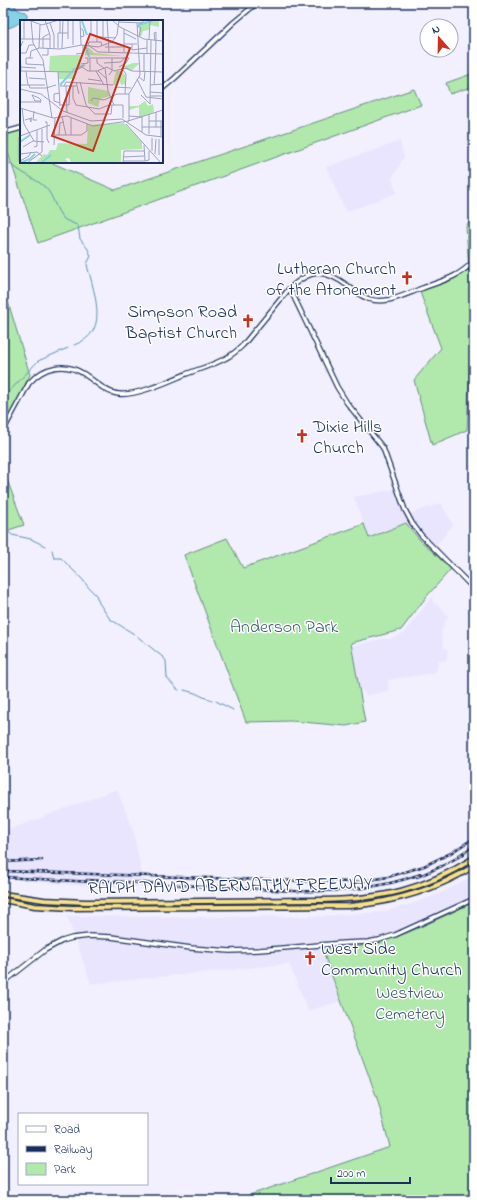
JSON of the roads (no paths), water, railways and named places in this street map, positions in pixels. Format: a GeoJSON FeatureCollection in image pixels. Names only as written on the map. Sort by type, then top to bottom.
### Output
{"type":"FeatureCollection","features":[{"type":"Feature","properties":{"kind":"highway","name":"RALPH DAVID ABERNATHY FREEWAY"},"geometry":{"type":"LineString","coordinates":[[3,894],[70,901],[342,900],[394,893],[421,885],[443,876],[474,858]]}},
{"type":"Feature","properties":{"kind":"highway","name":"RALPH DAVID ABERNATHY FREEWAY"},"geometry":{"type":"LineString","coordinates":[[3,900],[55,908],[362,905],[409,896],[456,877],[474,866]]}},
{"type":"Feature","properties":{"kind":"main road"},"geometry":{"type":"LineString","coordinates":[[163,88],[233,23],[257,3]]}},
{"type":"Feature","properties":{"kind":"main road"},"geometry":{"type":"LineString","coordinates":[[3,133],[20,128]]}},
{"type":"Feature","properties":{"kind":"main road"},"geometry":{"type":"LineString","coordinates":[[3,431],[30,383],[42,372],[55,368],[70,368],[83,373],[111,392],[120,394],[150,388],[221,361],[232,355],[243,345],[289,288],[302,277],[324,273],[337,278],[362,296],[378,300],[386,300],[411,293],[455,276],[474,261]]}},
{"type":"Feature","properties":{"kind":"main road"},"geometry":{"type":"LineString","coordinates":[[289,288],[340,391],[383,448],[405,510],[412,523],[421,535],[474,589]]}},
{"type":"Feature","properties":{"kind":"main road"},"geometry":{"type":"LineString","coordinates":[[3,983],[45,950],[62,941],[72,938],[90,936],[111,937],[192,948],[230,951],[368,942],[395,935],[474,899]]}},
{"type":"Feature","properties":{"kind":"water"},"geometry":{"type":"Polygon","coordinates":[[[13,3],[18,10],[27,14],[27,17],[20,20],[20,22],[13,26],[3,28],[3,4],[13,3]]]}},
{"type":"Feature","properties":{"kind":"waterway"},"geometry":{"type":"LineString","coordinates":[[3,156],[17,169],[45,187],[64,219],[78,226],[80,239],[88,249],[91,256],[87,264],[95,296],[97,319],[93,331],[88,337],[74,345]]}},
{"type":"Feature","properties":{"kind":"waterway"},"geometry":{"type":"LineString","coordinates":[[3,398],[38,361],[68,348]]}},
{"type":"Feature","properties":{"kind":"waterway"},"geometry":{"type":"LineString","coordinates":[[3,526],[12,535],[31,539],[45,546]]}},
{"type":"Feature","properties":{"kind":"waterway"},"geometry":{"type":"LineString","coordinates":[[52,550],[54,558],[61,558],[96,595],[99,603],[110,619],[134,634]]}},
{"type":"Feature","properties":{"kind":"waterway"},"geometry":{"type":"LineString","coordinates":[[138,637],[164,658],[166,661],[167,678],[179,690]]}},
{"type":"Feature","properties":{"kind":"waterway"},"geometry":{"type":"LineString","coordinates":[[184,690],[195,693],[212,701]]}},
{"type":"Feature","properties":{"kind":"waterway"},"geometry":{"type":"LineString","coordinates":[[216,701],[233,710]]}},
{"type":"Feature","properties":{"kind":"railway"},"geometry":{"type":"LineString","coordinates":[[3,871],[358,882],[388,877],[424,866],[449,854],[474,838]]}},
{"type":"Feature","properties":{"kind":"railway"},"geometry":{"type":"LineString","coordinates":[[459,855],[474,846]]}},
{"type":"Feature","properties":{"kind":"railway"},"geometry":{"type":"LineString","coordinates":[[417,877],[464,854]]}},
{"type":"Feature","properties":{"kind":"railway"},"geometry":{"type":"LineString","coordinates":[[3,862],[42,860]]}},
{"type":"Feature","properties":{"kind":"railway"},"geometry":{"type":"LineString","coordinates":[[87,880],[311,891],[343,890],[374,886],[421,874]]}},
{"type":"Feature","properties":{"kind":"railway"},"geometry":{"type":"LineString","coordinates":[[3,877],[93,882]]}},
{"type":"Feature","properties":{"kind":"place","name":"Lutheran Church of the Atonement"},"geometry":{"type":"Point","coordinates":[407,278]}},
{"type":"Feature","properties":{"kind":"place","name":"Simpson Road Baptist Church"},"geometry":{"type":"Point","coordinates":[248,321]}},
{"type":"Feature","properties":{"kind":"place","name":"Dixie Hills Church"},"geometry":{"type":"Point","coordinates":[302,436]}},
{"type":"Feature","properties":{"kind":"place","name":"West Side Community Church"},"geometry":{"type":"Point","coordinates":[310,958]}},
{"type":"Feature","properties":{"kind":"park label","name":"Anderson Park"},"geometry":{"type":"Point","coordinates":[284,626]}},
{"type":"Feature","properties":{"kind":"park label","name":"Westview Cemetery"},"geometry":{"type":"Point","coordinates":[410,1002]}}]}
